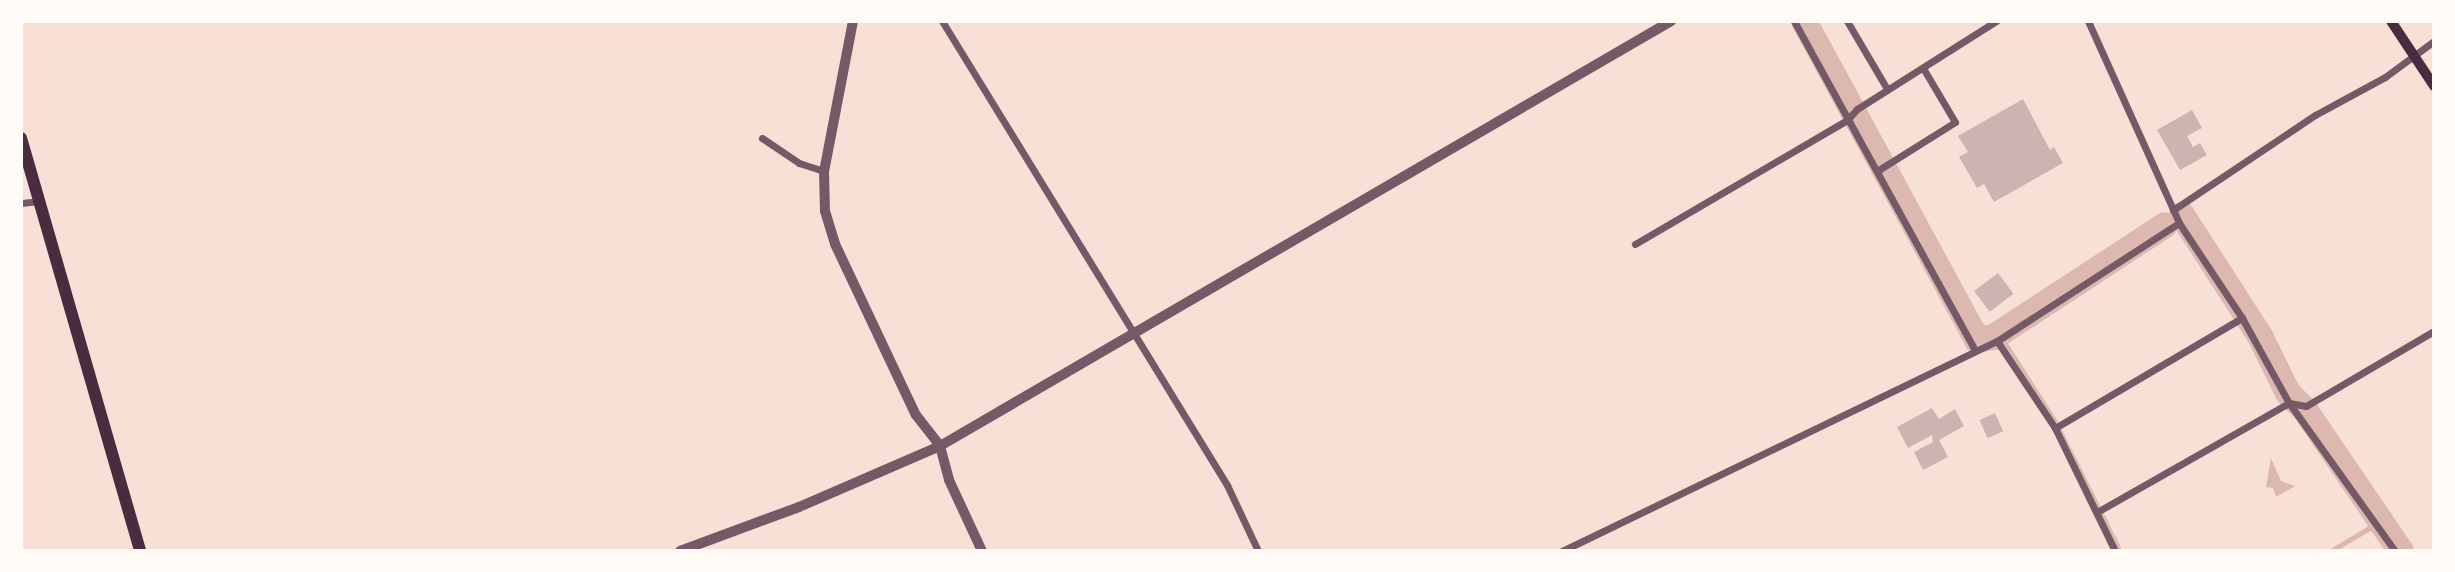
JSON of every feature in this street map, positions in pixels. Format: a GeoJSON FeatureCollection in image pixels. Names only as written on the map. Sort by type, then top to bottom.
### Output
{"type":"FeatureCollection","features":[{"type":"Feature","properties":{"kind":"highway"},"geometry":{"type":"LineString","coordinates":[[21,138],[140,551]]}},
{"type":"Feature","properties":{"kind":"main road"},"geometry":{"type":"LineString","coordinates":[[2391,21],[2434,86]]}},
{"type":"Feature","properties":{"kind":"street"},"geometry":{"type":"LineString","coordinates":[[853,21],[824,171],[825,211],[835,244],[916,415],[940,446],[949,480],[982,551]]}},
{"type":"Feature","properties":{"kind":"street"},"geometry":{"type":"LineString","coordinates":[[942,21],[1227,485],[1258,551]]}},
{"type":"Feature","properties":{"kind":"street"},"geometry":{"type":"LineString","coordinates":[[680,551],[799,507],[940,446],[1133,331],[1671,21]]}},
{"type":"Feature","properties":{"kind":"street"},"geometry":{"type":"LineString","coordinates":[[1794,21],[1852,114],[1974,349]]}},
{"type":"Feature","properties":{"kind":"street"},"geometry":{"type":"LineString","coordinates":[[1847,21],[1887,89]]}},
{"type":"Feature","properties":{"kind":"street"},"geometry":{"type":"LineString","coordinates":[[1635,244],[1852,114],[1996,21]]}},
{"type":"Feature","properties":{"kind":"street"},"geometry":{"type":"LineString","coordinates":[[2088,21],[2179,223],[2242,318],[2288,403],[2395,551]]}},
{"type":"Feature","properties":{"kind":"street"},"geometry":{"type":"LineString","coordinates":[[2173,210],[2315,115],[2385,77],[2434,41]]}},
{"type":"Feature","properties":{"kind":"street"},"geometry":{"type":"LineString","coordinates":[[1881,168],[1955,122],[1923,68]]}},
{"type":"Feature","properties":{"kind":"street"},"geometry":{"type":"LineString","coordinates":[[762,138],[799,163],[824,171]]}},
{"type":"Feature","properties":{"kind":"street"},"geometry":{"type":"LineString","coordinates":[[21,203],[39,201]]}},
{"type":"Feature","properties":{"kind":"street"},"geometry":{"type":"LineString","coordinates":[[1562,551],[1974,349],[1997,341],[2179,223]]}},
{"type":"Feature","properties":{"kind":"street"},"geometry":{"type":"LineString","coordinates":[[2057,427],[2242,318]]}},
{"type":"Feature","properties":{"kind":"street"},"geometry":{"type":"LineString","coordinates":[[2100,511],[2288,403],[2303,407],[2434,331]]}},
{"type":"Feature","properties":{"kind":"street"},"geometry":{"type":"LineString","coordinates":[[1997,341],[2057,427],[2100,511],[2115,551]]}},
{"type":"Feature","properties":{"kind":"shaded area"},"geometry":{"type":"Polygon","coordinates":[[[2271,458],[2281,481],[2295,486],[2276,497],[2273,488],[2266,487],[2271,458]]]}},
{"type":"Feature","properties":{"kind":"building"},"geometry":{"type":"Polygon","coordinates":[[[2023,99],[2050,150],[2054,147],[2063,163],[1994,202],[1984,184],[1977,188],[1959,157],[1968,152],[1958,136],[2023,99]]]}},
{"type":"Feature","properties":{"kind":"building"},"geometry":{"type":"Polygon","coordinates":[[[2192,110],[2202,128],[2187,136],[2193,147],[2200,143],[2207,155],[2180,170],[2157,130],[2192,110]]]}},
{"type":"Feature","properties":{"kind":"building"},"geometry":{"type":"Polygon","coordinates":[[[1998,273],[2014,294],[1990,312],[1974,291],[1998,273]]]}},
{"type":"Feature","properties":{"kind":"building"},"geometry":{"type":"Polygon","coordinates":[[[1932,408],[1939,419],[1955,409],[1964,426],[1939,440],[1948,457],[1923,470],[1914,452],[1933,442],[1932,435],[1908,448],[1897,427],[1932,408]]]}},
{"type":"Feature","properties":{"kind":"building"},"geometry":{"type":"Polygon","coordinates":[[[1995,413],[2003,431],[1988,438],[1979,420],[1995,413]]]}},
{"type":"Feature","properties":{"kind":"waterway"},"geometry":{"type":"LineString","coordinates":[[1804,21],[1977,340],[1994,337],[2165,225]]}},
{"type":"Feature","properties":{"kind":"waterway"},"geometry":{"type":"LineString","coordinates":[[2182,215],[2260,336],[2288,393],[2305,410],[2401,551]]}},
{"type":"Feature","properties":{"kind":"waterway"},"geometry":{"type":"LineString","coordinates":[[2007,346],[2055,421],[2120,551]]}},
{"type":"Feature","properties":{"kind":"waterway"},"geometry":{"type":"LineString","coordinates":[[2331,551],[2371,527]]}}]}
